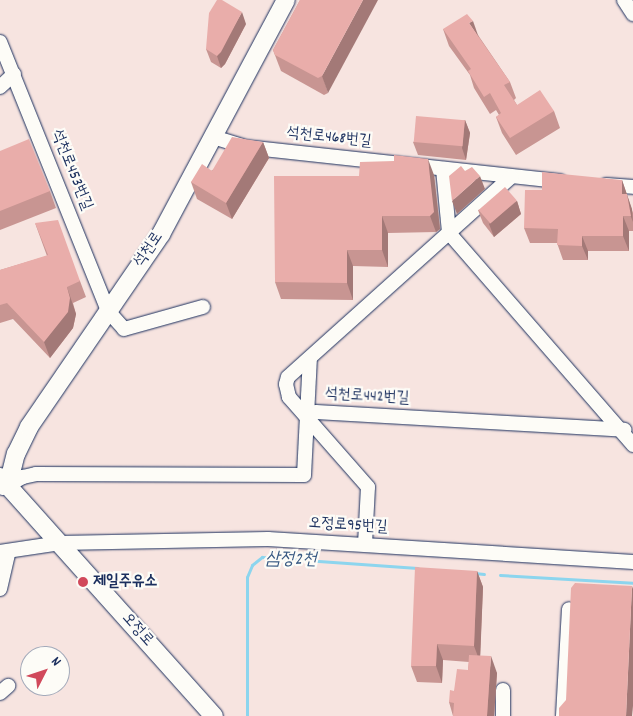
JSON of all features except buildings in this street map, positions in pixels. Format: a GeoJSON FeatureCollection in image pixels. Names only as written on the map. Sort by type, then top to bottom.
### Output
{"type":"FeatureCollection","features":[{"type":"Feature","properties":{"kind":"main road","name":"석천로"},"geometry":{"type":"LineString","coordinates":[[3,484],[29,427],[161,234],[286,0]]}},
{"type":"Feature","properties":{"kind":"main road","name":"오정로"},"geometry":{"type":"LineString","coordinates":[[3,484],[60,543],[214,716]]}},
{"type":"Feature","properties":{"kind":"street"},"geometry":{"type":"LineString","coordinates":[[624,0],[633,14]]}},
{"type":"Feature","properties":{"kind":"street","name":"석천로453번길"},"geometry":{"type":"LineString","coordinates":[[0,42],[108,311]]}},
{"type":"Feature","properties":{"kind":"street"},"geometry":{"type":"LineString","coordinates":[[0,86],[14,74]]}},
{"type":"Feature","properties":{"kind":"street","name":"석천로468번길"},"geometry":{"type":"LineString","coordinates":[[213,136],[245,147],[577,183]]}},
{"type":"Feature","properties":{"kind":"street"},"geometry":{"type":"LineString","coordinates":[[444,169],[449,233],[551,349],[627,430],[633,445]]}},
{"type":"Feature","properties":{"kind":"street"},"geometry":{"type":"LineString","coordinates":[[365,544],[368,487],[289,397],[286,384],[288,377],[511,177]]}},
{"type":"Feature","properties":{"kind":"street"},"geometry":{"type":"LineString","coordinates":[[596,184],[633,188]]}},
{"type":"Feature","properties":{"kind":"street"},"geometry":{"type":"LineString","coordinates":[[108,311],[124,329],[203,307]]}},
{"type":"Feature","properties":{"kind":"street"},"geometry":{"type":"LineString","coordinates":[[307,417],[310,358]]}},
{"type":"Feature","properties":{"kind":"street","name":"석천로442번길"},"geometry":{"type":"LineString","coordinates":[[3,484],[36,474],[304,475],[307,417],[316,412],[627,430]]}},
{"type":"Feature","properties":{"kind":"street","name":"오정로95번길"},"geometry":{"type":"LineString","coordinates":[[4,552],[60,543],[268,539],[633,562]]}},
{"type":"Feature","properties":{"kind":"street"},"geometry":{"type":"LineString","coordinates":[[0,589],[4,552]]}},
{"type":"Feature","properties":{"kind":"street"},"geometry":{"type":"LineString","coordinates":[[562,716],[568,609]]}},
{"type":"Feature","properties":{"kind":"street"},"geometry":{"type":"LineString","coordinates":[[503,690],[503,716]]}},
{"type":"Feature","properties":{"kind":"shaded area"},"geometry":{"type":"Polygon","coordinates":[[[0,0],[623,0],[633,19],[633,716],[0,716],[0,0]]]}},
{"type":"Feature","properties":{"kind":"waterway","name":"삼정2천"},"geometry":{"type":"LineString","coordinates":[[247,716],[247,577],[252,565],[262,557],[418,568]]}},
{"type":"Feature","properties":{"kind":"waterway","name":"삼정2천"},"geometry":{"type":"LineString","coordinates":[[474,573],[484,574]]}},
{"type":"Feature","properties":{"kind":"waterway","name":"삼정2천"},"geometry":{"type":"LineString","coordinates":[[500,575],[633,583]]}},
{"type":"Feature","properties":{"kind":"place","name":"제일주유소"},"geometry":{"type":"Point","coordinates":[83,582]}}]}
